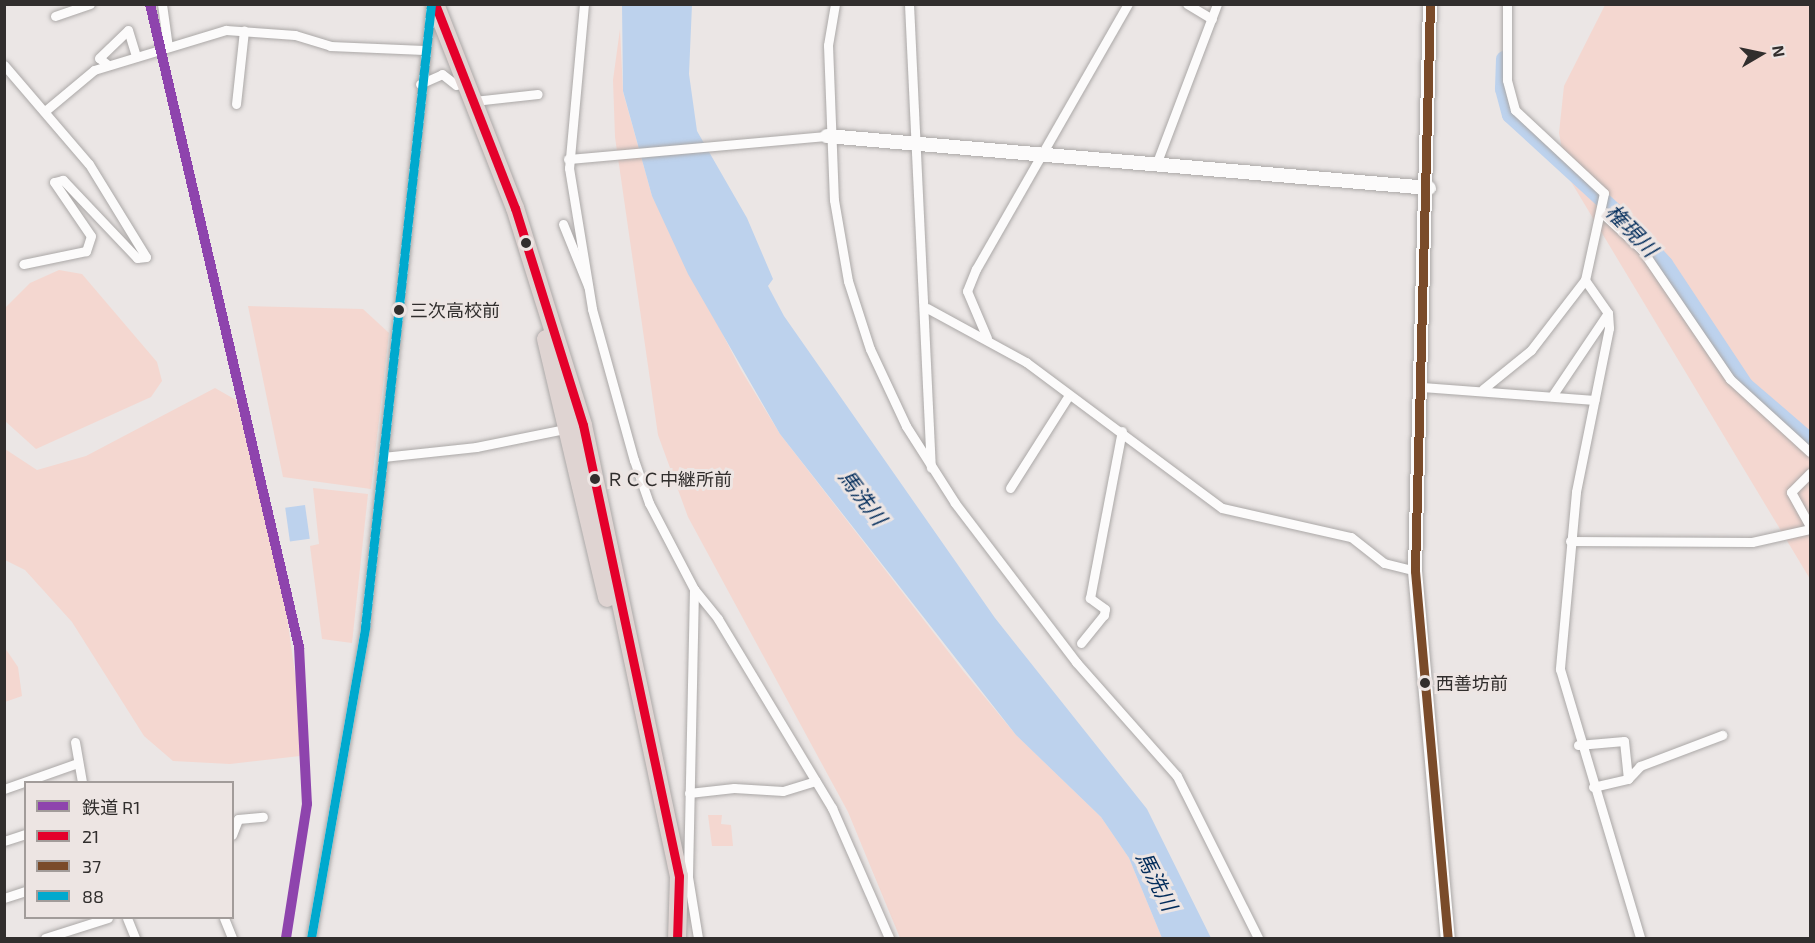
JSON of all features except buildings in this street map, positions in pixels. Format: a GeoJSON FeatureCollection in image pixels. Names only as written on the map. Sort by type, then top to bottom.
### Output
{"type":"FeatureCollection","features":[{"type":"Feature","properties":{"kind":"highway"},"geometry":{"type":"LineString","coordinates":[[430,8],[542,322],[576,426]]}},
{"type":"Feature","properties":{"kind":"highway"},"geometry":{"type":"LineString","coordinates":[[430,8],[474,100],[515,208],[576,426],[678,877],[677,939]]}},
{"type":"Feature","properties":{"kind":"highway"},"geometry":{"type":"LineString","coordinates":[[664,939],[678,877]]}},
{"type":"Feature","properties":{"kind":"main road"},"geometry":{"type":"LineString","coordinates":[[1430,4],[1429,188],[1415,572],[1448,939]]}},
{"type":"Feature","properties":{"kind":"main road"},"geometry":{"type":"LineString","coordinates":[[821,137],[915,140],[1429,188]]}},
{"type":"Feature","properties":{"kind":"street"},"geometry":{"type":"LineString","coordinates":[[55,16],[90,4]]}},
{"type":"Feature","properties":{"kind":"street"},"geometry":{"type":"LineString","coordinates":[[162,4],[168,47]]}},
{"type":"Feature","properties":{"kind":"street"},"geometry":{"type":"LineString","coordinates":[[584,4],[579,104],[568,159],[589,288],[615,400],[649,503],[694,589],[718,619],[816,781],[889,939]]}},
{"type":"Feature","properties":{"kind":"street"},"geometry":{"type":"LineString","coordinates":[[835,4],[828,45],[821,137],[848,281],[870,350],[931,466],[1076,662],[1177,776],[1258,939]]}},
{"type":"Feature","properties":{"kind":"street"},"geometry":{"type":"LineString","coordinates":[[909,4],[915,140],[927,308],[931,466]]}},
{"type":"Feature","properties":{"kind":"street"},"geometry":{"type":"LineString","coordinates":[[987,338],[967,291],[1043,151],[1128,4]]}},
{"type":"Feature","properties":{"kind":"street"},"geometry":{"type":"LineString","coordinates":[[1187,4],[1212,19]]}},
{"type":"Feature","properties":{"kind":"street"},"geometry":{"type":"LineString","coordinates":[[1157,162],[1218,4]]}},
{"type":"Feature","properties":{"kind":"street"},"geometry":{"type":"LineString","coordinates":[[1483,389],[1531,350],[1585,280],[1602,210],[1604,192],[1515,110],[1507,80],[1507,4]]}},
{"type":"Feature","properties":{"kind":"street"},"geometry":{"type":"LineString","coordinates":[[311,939],[355,693],[383,457],[420,84],[430,8]]}},
{"type":"Feature","properties":{"kind":"street"},"geometry":{"type":"LineString","coordinates":[[108,65],[99,58],[128,30],[136,57]]}},
{"type":"Feature","properties":{"kind":"street"},"geometry":{"type":"LineString","coordinates":[[45,111],[94,70],[226,30],[295,35],[330,46],[424,50]]}},
{"type":"Feature","properties":{"kind":"street"},"geometry":{"type":"LineString","coordinates":[[236,104],[244,30]]}},
{"type":"Feature","properties":{"kind":"street"},"geometry":{"type":"LineString","coordinates":[[4,65],[45,111],[101,181],[146,257],[137,258],[63,180],[54,182],[91,236],[86,251],[23,264]]}},
{"type":"Feature","properties":{"kind":"street"},"geometry":{"type":"LineString","coordinates":[[420,84],[442,74],[456,86]]}},
{"type":"Feature","properties":{"kind":"street"},"geometry":{"type":"LineString","coordinates":[[474,100],[538,94]]}},
{"type":"Feature","properties":{"kind":"street"},"geometry":{"type":"LineString","coordinates":[[568,159],[821,137]]}},
{"type":"Feature","properties":{"kind":"street"},"geometry":{"type":"LineString","coordinates":[[1602,210],[1642,250],[1730,380],[1810,452]]}},
{"type":"Feature","properties":{"kind":"street"},"geometry":{"type":"LineString","coordinates":[[563,224],[576,268],[589,288]]}},
{"type":"Feature","properties":{"kind":"street"},"geometry":{"type":"LineString","coordinates":[[1585,280],[1608,313],[1595,400],[1569,541],[1560,669],[1578,745],[1640,939]]}},
{"type":"Feature","properties":{"kind":"street"},"geometry":{"type":"LineString","coordinates":[[927,308],[987,338],[1122,431],[1222,508],[1351,537],[1384,563],[1415,572]]}},
{"type":"Feature","properties":{"kind":"street"},"geometry":{"type":"LineString","coordinates":[[1552,396],[1608,313]]}},
{"type":"Feature","properties":{"kind":"street"},"geometry":{"type":"LineString","coordinates":[[1422,387],[1483,389],[1595,400]]}},
{"type":"Feature","properties":{"kind":"street"},"geometry":{"type":"LineString","coordinates":[[1010,488],[1069,395]]}},
{"type":"Feature","properties":{"kind":"street"},"geometry":{"type":"LineString","coordinates":[[383,457],[476,447],[576,426]]}},
{"type":"Feature","properties":{"kind":"street"},"geometry":{"type":"LineString","coordinates":[[1081,643],[1104,615],[1105,609],[1090,598],[1122,431]]}},
{"type":"Feature","properties":{"kind":"street"},"geometry":{"type":"LineString","coordinates":[[1569,541],[1752,542],[1810,528],[1791,492],[1810,473]]}},
{"type":"Feature","properties":{"kind":"street"},"geometry":{"type":"LineString","coordinates":[[694,589],[691,662],[696,717],[678,877],[698,939]]}},
{"type":"Feature","properties":{"kind":"street"},"geometry":{"type":"LineString","coordinates":[[1593,787],[1628,779],[1640,766],[1722,735]]}},
{"type":"Feature","properties":{"kind":"street"},"geometry":{"type":"LineString","coordinates":[[75,741],[75,764],[81,781]]}},
{"type":"Feature","properties":{"kind":"street"},"geometry":{"type":"LineString","coordinates":[[1578,745],[1624,741],[1628,779]]}},
{"type":"Feature","properties":{"kind":"street"},"geometry":{"type":"LineString","coordinates":[[27,781],[75,764]]}},
{"type":"Feature","properties":{"kind":"street"},"geometry":{"type":"LineString","coordinates":[[689,793],[734,788],[783,791],[816,781]]}},
{"type":"Feature","properties":{"kind":"street"},"geometry":{"type":"LineString","coordinates":[[4,789],[24,782]]}},
{"type":"Feature","properties":{"kind":"street"},"geometry":{"type":"LineString","coordinates":[[234,830],[238,819],[263,817]]}},
{"type":"Feature","properties":{"kind":"street"},"geometry":{"type":"LineString","coordinates":[[4,841],[24,835]]}},
{"type":"Feature","properties":{"kind":"street"},"geometry":{"type":"LineString","coordinates":[[4,898],[24,892]]}},
{"type":"Feature","properties":{"kind":"street"},"geometry":{"type":"LineString","coordinates":[[45,939],[105,919]]}},
{"type":"Feature","properties":{"kind":"street"},"geometry":{"type":"LineString","coordinates":[[127,919],[135,939]]}},
{"type":"Feature","properties":{"kind":"street"},"geometry":{"type":"LineString","coordinates":[[224,919],[229,938]]}},
{"type":"Feature","properties":{"kind":"shaded area"},"geometry":{"type":"Polygon","coordinates":[[[1605,5],[1810,5],[1810,579],[1567,175],[1559,133],[1564,86],[1605,5]]]}},
{"type":"Feature","properties":{"kind":"shaded area"},"geometry":{"type":"Polygon","coordinates":[[[620,29],[623,92],[652,196],[741,370],[780,434],[964,672],[1016,735],[1101,817],[1129,858],[1162,938],[900,938],[848,812],[688,517],[658,435],[615,137],[613,80],[620,29]]]}},
{"type":"Feature","properties":{"kind":"shaded area"},"geometry":{"type":"Polygon","coordinates":[[[59,270],[82,274],[157,362],[162,381],[151,397],[36,449],[5,421],[5,308],[30,283],[59,270]]]}},
{"type":"Feature","properties":{"kind":"shaded area"},"geometry":{"type":"Polygon","coordinates":[[[248,306],[363,309],[389,333],[371,489],[283,477],[248,306]]]}},
{"type":"Feature","properties":{"kind":"shaded area"},"geometry":{"type":"Polygon","coordinates":[[[215,388],[236,400],[282,581],[299,702],[300,756],[230,764],[173,761],[144,736],[72,622],[25,570],[5,560],[5,449],[37,470],[86,456],[215,388]]]}},
{"type":"Feature","properties":{"kind":"shaded area"},"geometry":{"type":"Polygon","coordinates":[[[313,488],[368,494],[352,643],[322,639],[310,546],[319,544],[313,488]]]}},
{"type":"Feature","properties":{"kind":"shaded area"},"geometry":{"type":"Polygon","coordinates":[[[5,648],[18,667],[22,696],[5,702],[5,648]]]}},
{"type":"Feature","properties":{"kind":"shaded area"},"geometry":{"type":"Polygon","coordinates":[[[708,815],[722,815],[721,824],[731,825],[733,846],[712,846],[708,815]]]}},
{"type":"Feature","properties":{"kind":"water","name":"馬洗川"},"geometry":{"type":"Polygon","coordinates":[[[622,5],[692,5],[689,74],[697,131],[747,218],[773,279],[768,286],[784,316],[995,618],[1147,809],[1211,938],[1162,938],[1129,858],[1101,817],[1016,735],[780,434],[688,274],[652,196],[623,91],[622,5]]]}},
{"type":"Feature","properties":{"kind":"water"},"geometry":{"type":"Polygon","coordinates":[[[305,505],[310,539],[290,541],[285,508],[305,505]]]}},
{"type":"Feature","properties":{"kind":"waterway","name":"権現川"},"geometry":{"type":"LineString","coordinates":[[1504,59],[1503,89],[1510,115],[1629,224],[1665,264],[1745,385],[1810,441]]}},
{"type":"Feature","properties":{"kind":"rail line","name":"R1"},"geometry":{"type":"LineString","coordinates":[[150,4],[299,647],[307,804],[286,938]]}},
{"type":"Feature","properties":{"kind":"transit line","name":"88"},"geometry":{"type":"LineString","coordinates":[[311,938],[365,627],[431,4]]}},
{"type":"Feature","properties":{"kind":"transit line","name":"21"},"geometry":{"type":"LineString","coordinates":[[435,4],[515,208],[583,425],[679,876],[677,938]]}},
{"type":"Feature","properties":{"kind":"transit line","name":"37"},"geometry":{"type":"LineString","coordinates":[[1430,4],[1415,571],[1448,938]]}},
{"type":"Feature","properties":{"kind":"place","name":"三次高校前"},"geometry":{"type":"Point","coordinates":[399,310]}},
{"type":"Feature","properties":{"kind":"place","name":"ＲＣＣ中継所前"},"geometry":{"type":"Point","coordinates":[595,479]}},
{"type":"Feature","properties":{"kind":"place","name":"西善坊前"},"geometry":{"type":"Point","coordinates":[1425,683]}}]}
